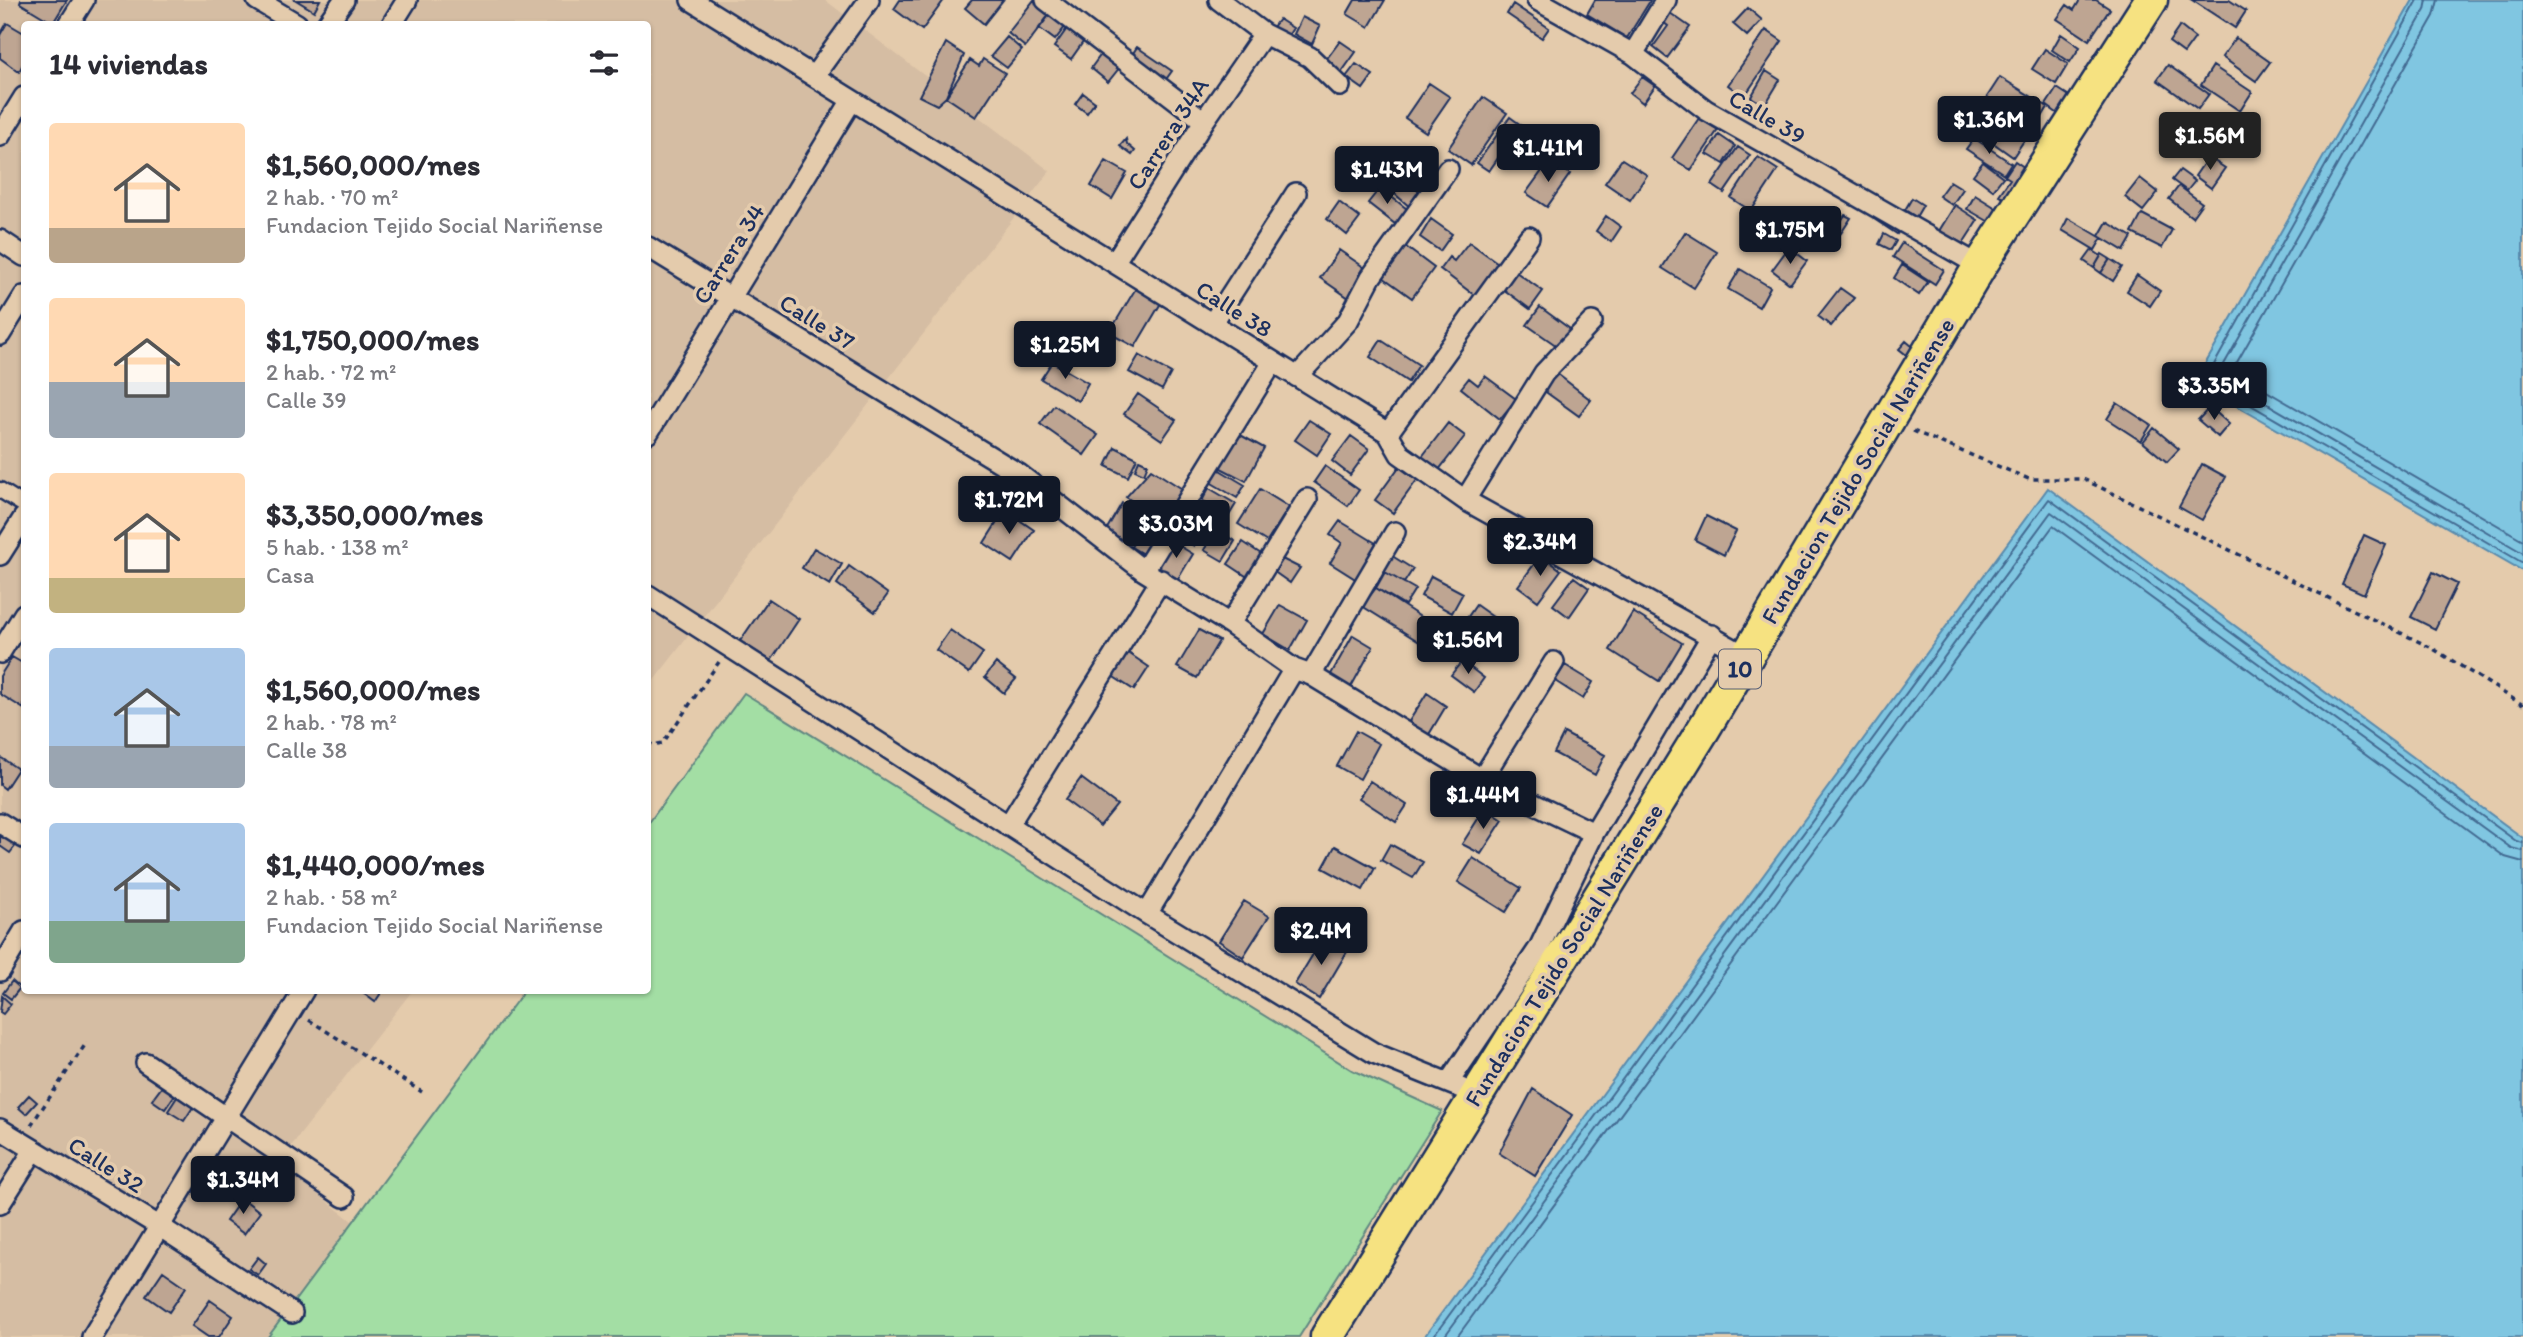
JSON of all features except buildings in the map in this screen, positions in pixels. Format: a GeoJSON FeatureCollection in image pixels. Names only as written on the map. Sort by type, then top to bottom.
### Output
{"type":"FeatureCollection","features":[{"type":"Feature","properties":{"kind":"main road","name":"Fundacion Tejido Social Nariñense"},"geometry":{"type":"LineString","coordinates":[[1327,1337],[1748,657],[1980,266],[2151,0]]}},
{"type":"Feature","properties":{"kind":"street"},"geometry":{"type":"LineString","coordinates":[[71,21],[84,0]]}},
{"type":"Feature","properties":{"kind":"street"},"geometry":{"type":"LineString","coordinates":[[257,0],[292,21]]}},
{"type":"Feature","properties":{"kind":"street"},"geometry":{"type":"LineString","coordinates":[[329,21],[344,0]]}},
{"type":"Feature","properties":{"kind":"street"},"geometry":{"type":"LineString","coordinates":[[394,21],[407,0]]}},
{"type":"Feature","properties":{"kind":"street","name":"Calle 38"},"geometry":{"type":"LineString","coordinates":[[691,0],[1388,433],[1400,454],[1465,500],[1748,657]]}},
{"type":"Feature","properties":{"kind":"street"},"geometry":{"type":"LineString","coordinates":[[814,76],[869,0]]}},
{"type":"Feature","properties":{"kind":"street"},"geometry":{"type":"LineString","coordinates":[[1046,0],[1204,121]]}},
{"type":"Feature","properties":{"kind":"street"},"geometry":{"type":"LineString","coordinates":[[1219,0],[1264,33],[1310,57],[1340,86]]}},
{"type":"Feature","properties":{"kind":"street","name":"Calle 39"},"geometry":{"type":"LineString","coordinates":[[1537,0],[1633,54],[1706,110],[1980,266]]}},
{"type":"Feature","properties":{"kind":"street"},"geometry":{"type":"LineString","coordinates":[[1633,54],[1666,0]]}},
{"type":"Feature","properties":{"kind":"street","name":"Carrera 34A"},"geometry":{"type":"LineString","coordinates":[[1114,263],[1204,121],[1264,33]]}},
{"type":"Feature","properties":{"kind":"street","name":"Carrera 34"},"geometry":{"type":"LineString","coordinates":[[651,428],[852,100]]}},
{"type":"Feature","properties":{"kind":"street"},"geometry":{"type":"LineString","coordinates":[[0,136],[21,102]]}},
{"type":"Feature","properties":{"kind":"street"},"geometry":{"type":"LineString","coordinates":[[1297,377],[1348,321],[1371,277],[1448,169]]}},
{"type":"Feature","properties":{"kind":"street"},"geometry":{"type":"LineString","coordinates":[[1212,324],[1296,193]]}},
{"type":"Feature","properties":{"kind":"street"},"geometry":{"type":"LineString","coordinates":[[1388,433],[1529,237]]}},
{"type":"Feature","properties":{"kind":"street"},"geometry":{"type":"LineString","coordinates":[[0,240],[21,254]]}},
{"type":"Feature","properties":{"kind":"street","name":"Calle 37"},"geometry":{"type":"LineString","coordinates":[[651,249],[1019,474],[1153,576],[1302,672],[1482,779],[1594,833]]}},
{"type":"Feature","properties":{"kind":"street"},"geometry":{"type":"LineString","coordinates":[[0,335],[21,301]]}},
{"type":"Feature","properties":{"kind":"street"},"geometry":{"type":"LineString","coordinates":[[1465,500],[1544,373],[1592,322]]}},
{"type":"Feature","properties":{"kind":"street"},"geometry":{"type":"LineString","coordinates":[[1008,825],[1153,576],[1273,362]]}},
{"type":"Feature","properties":{"kind":"street"},"geometry":{"type":"LineString","coordinates":[[0,490],[21,503]]}},
{"type":"Feature","properties":{"kind":"street"},"geometry":{"type":"LineString","coordinates":[[1230,624],[1307,499]]}},
{"type":"Feature","properties":{"kind":"street"},"geometry":{"type":"LineString","coordinates":[[0,555],[21,522]]}},
{"type":"Feature","properties":{"kind":"street"},"geometry":{"type":"LineString","coordinates":[[1147,914],[1395,532]]}},
{"type":"Feature","properties":{"kind":"street"},"geometry":{"type":"LineString","coordinates":[[651,597],[1147,914],[1374,1053],[1478,1095]]}},
{"type":"Feature","properties":{"kind":"street"},"geometry":{"type":"LineString","coordinates":[[21,618],[2,644],[21,651]]}},
{"type":"Feature","properties":{"kind":"street"},"geometry":{"type":"LineString","coordinates":[[1449,1082],[1539,948],[1594,833],[1712,635]]}},
{"type":"Feature","properties":{"kind":"street"},"geometry":{"type":"LineString","coordinates":[[1482,779],[1554,662]]}},
{"type":"Feature","properties":{"kind":"street"},"geometry":{"type":"LineString","coordinates":[[0,823],[21,836]]}},
{"type":"Feature","properties":{"kind":"street"},"geometry":{"type":"LineString","coordinates":[[0,971],[21,936]]}},
{"type":"Feature","properties":{"kind":"street"},"geometry":{"type":"LineString","coordinates":[[92,1337],[301,994]]}},
{"type":"Feature","properties":{"kind":"street"},"geometry":{"type":"LineString","coordinates":[[146,1063],[344,1197]]}},
{"type":"Feature","properties":{"kind":"street","name":"Calle 32"},"geometry":{"type":"LineString","coordinates":[[0,1129],[159,1226],[292,1313]]}},
{"type":"Feature","properties":{"kind":"street"},"geometry":{"type":"LineString","coordinates":[[0,1204],[27,1146]]}},
{"type":"Feature","properties":{"kind":"path"},"geometry":{"type":"LineString","coordinates":[[1888,421],[2029,479],[2083,479],[2432,648],[2523,705]]}},
{"type":"Feature","properties":{"kind":"path"},"geometry":{"type":"LineString","coordinates":[[651,743],[663,743],[730,646]]}},
{"type":"Feature","properties":{"kind":"path"},"geometry":{"type":"LineString","coordinates":[[292,1009],[422,1093]]}},
{"type":"Feature","properties":{"kind":"path"},"geometry":{"type":"LineString","coordinates":[[27,1146],[87,1042]]}},
{"type":"Feature","properties":{"kind":"shaded area"},"geometry":{"type":"Polygon","coordinates":[[[0,0],[825,0],[1050,171],[651,684],[651,21],[21,21],[21,994],[410,994],[278,1163],[500,1337],[0,1337],[0,0]]]}},
{"type":"Feature","properties":{"kind":"green space"},"geometry":{"type":"Polygon","coordinates":[[[744,693],[1352,1070],[1442,1111],[1299,1337],[268,1337],[522,994],[651,994],[651,820],[744,693]]]}},
{"type":"Feature","properties":{"kind":"water"},"geometry":{"type":"Polygon","coordinates":[[[2413,0],[2523,0],[2523,571],[2195,382],[2413,0]]]}},
{"type":"Feature","properties":{"kind":"water"},"geometry":{"type":"Polygon","coordinates":[[[2048,488],[2523,838],[2523,1337],[1424,1337],[2048,488]]]}}]}
